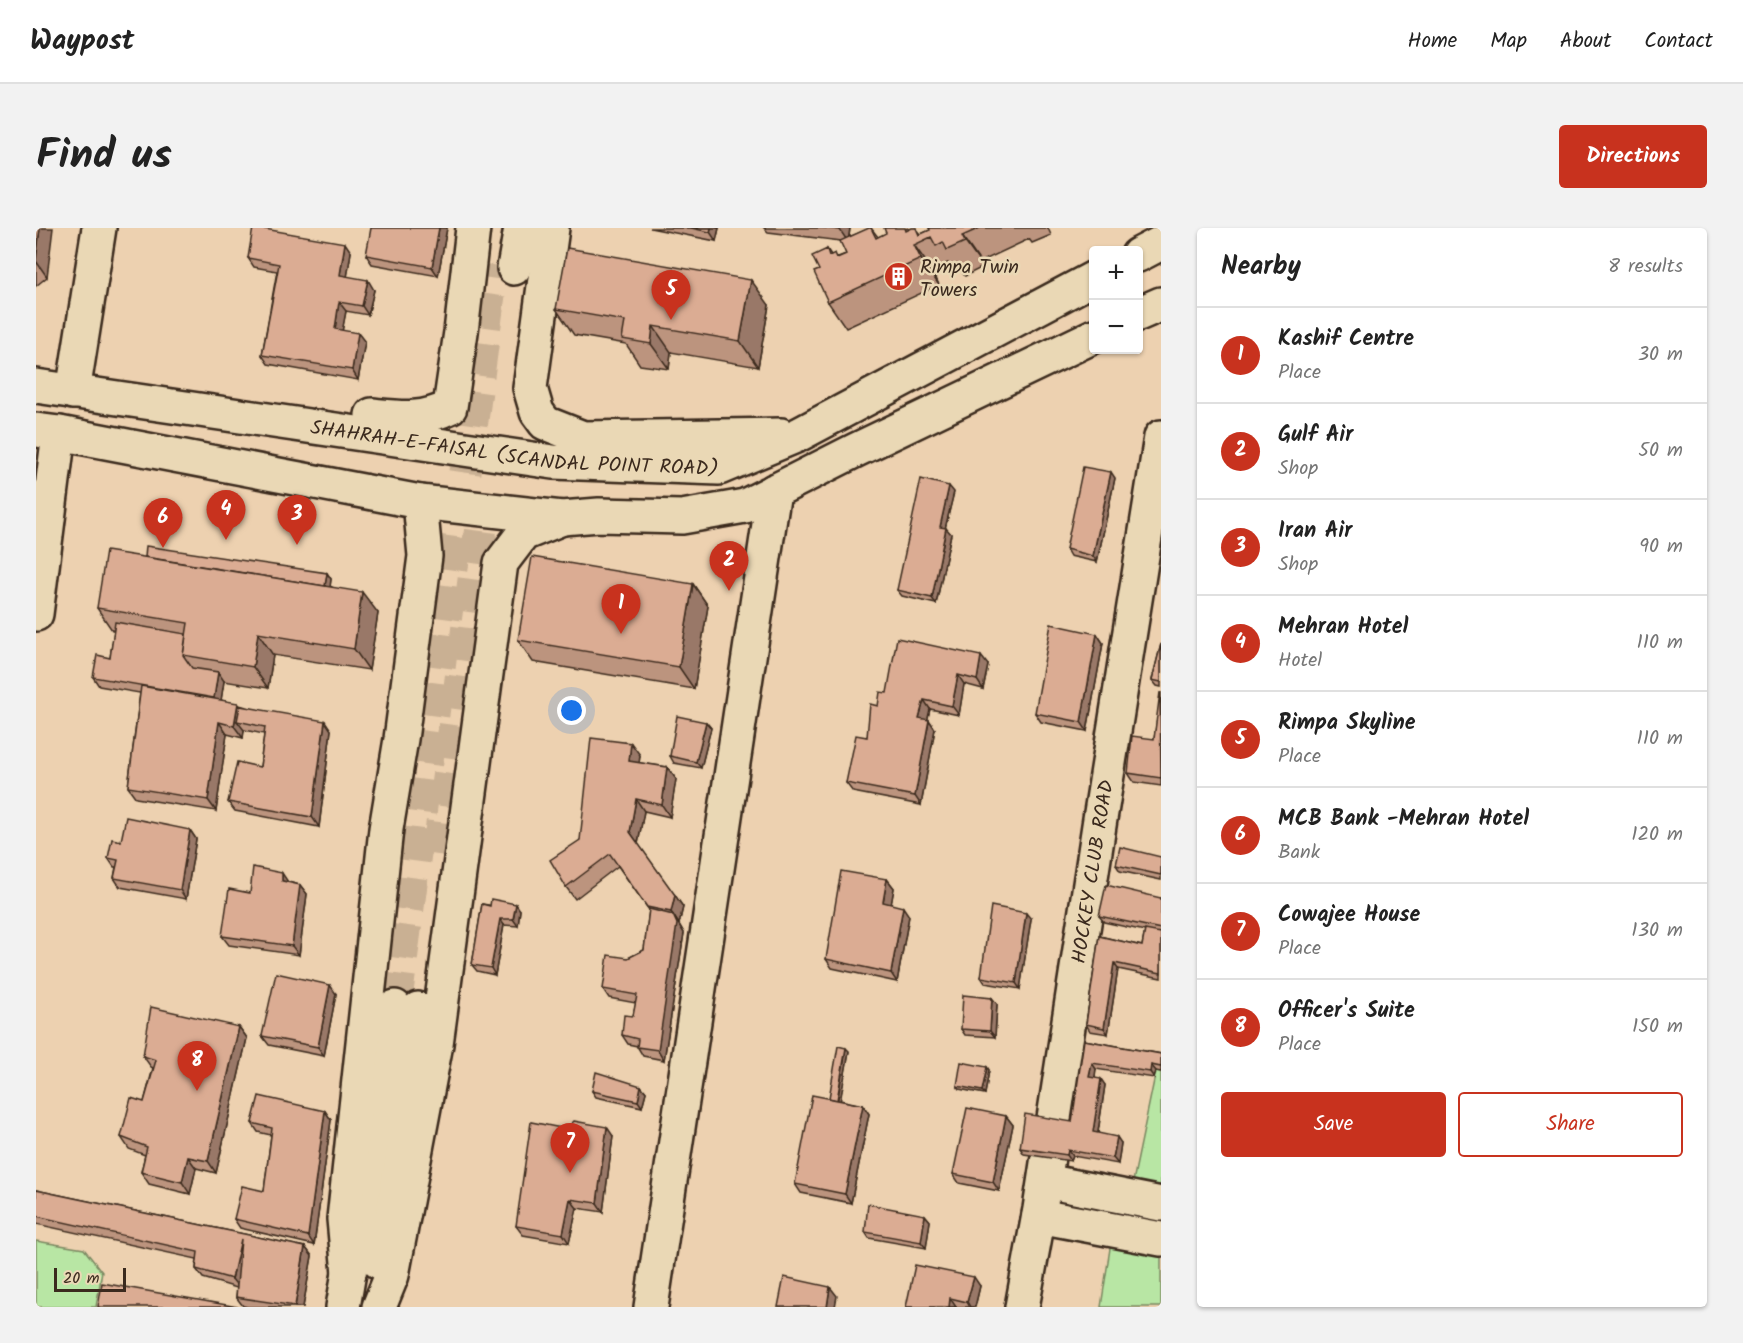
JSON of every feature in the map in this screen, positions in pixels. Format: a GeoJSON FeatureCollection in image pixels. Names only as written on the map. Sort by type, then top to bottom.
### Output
{"type":"FeatureCollection","features":[{"type":"Feature","properties":{"kind":"main road"},"geometry":{"type":"LineString","coordinates":[[73,392],[99,228]]}},
{"type":"Feature","properties":{"kind":"main road"},"geometry":{"type":"LineString","coordinates":[[473,228],[450,407],[460,426],[473,434],[486,437],[520,435],[545,423]]}},
{"type":"Feature","properties":{"kind":"main road"},"geometry":{"type":"LineString","coordinates":[[498,228],[504,266],[521,228]]}},
{"type":"Feature","properties":{"kind":"main road"},"geometry":{"type":"LineString","coordinates":[[552,228],[530,388],[537,412],[545,423],[583,438],[798,435]]}},
{"type":"Feature","properties":{"kind":"main road"},"geometry":{"type":"LineString","coordinates":[[1143,252],[1161,243]]}},
{"type":"Feature","properties":{"kind":"main road","name":"SHAHRAH-E-FAISAL (SCANDAL POINT ROAD)"},"geometry":{"type":"LineString","coordinates":[[36,386],[553,462],[719,468],[798,435],[1089,281]]}},
{"type":"Feature","properties":{"kind":"main road"},"geometry":{"type":"LineString","coordinates":[[1143,312],[1161,304]]}},
{"type":"Feature","properties":{"kind":"main road"},"geometry":{"type":"LineString","coordinates":[[36,614],[47,431],[420,502],[562,518],[599,515],[682,517],[745,506],[1089,338]]}},
{"type":"Feature","properties":{"kind":"main road"},"geometry":{"type":"LineString","coordinates":[[232,414],[336,410],[410,419],[433,415],[450,407]]}},
{"type":"Feature","properties":{"kind":"main road","name":"HOCKEY CLUB ROAD"},"geometry":{"type":"LineString","coordinates":[[1022,1307],[1045,1181],[1101,807],[1161,437]]}},
{"type":"Feature","properties":{"kind":"main road"},"geometry":{"type":"LineString","coordinates":[[651,1307],[774,491]]}},
{"type":"Feature","properties":{"kind":"main road"},"geometry":{"type":"LineString","coordinates":[[349,1273],[344,1219],[386,829],[401,739],[424,556],[420,502]]}},
{"type":"Feature","properties":{"kind":"main road"},"geometry":{"type":"LineString","coordinates":[[379,1307],[392,1275],[436,1044],[501,563],[523,534],[562,518]]}},
{"type":"Feature","properties":{"kind":"main road"},"geometry":{"type":"LineString","coordinates":[[343,1307],[407,1008],[372,1307]]}},
{"type":"Feature","properties":{"kind":"main road"},"geometry":{"type":"LineString","coordinates":[[1045,1181],[1161,1204]]}},
{"type":"Feature","properties":{"kind":"main road"},"geometry":{"type":"LineString","coordinates":[[1039,1216],[1161,1239]]}},
{"type":"Feature","properties":{"kind":"green space"},"geometry":{"type":"Polygon","coordinates":[[[1156,1071],[1161,1072],[1161,1206],[1129,1201],[1156,1071]]]}},
{"type":"Feature","properties":{"kind":"green space"},"geometry":{"type":"Polygon","coordinates":[[[1113,1229],[1161,1239],[1161,1307],[1101,1307],[1113,1229]]]}},
{"type":"Feature","properties":{"kind":"green space"},"geometry":{"type":"Polygon","coordinates":[[[36,1241],[84,1249],[102,1272],[96,1307],[36,1307],[36,1241]]]}},
{"type":"Feature","properties":{"kind":"building"},"geometry":{"type":"Polygon","coordinates":[[[36,228],[40,228],[36,256],[36,228]]]}},
{"type":"Feature","properties":{"kind":"building"},"geometry":{"type":"Polygon","coordinates":[[[253,228],[345,243],[340,275],[368,280],[362,306],[339,302],[335,329],[358,333],[352,370],[262,355],[279,264],[248,258],[253,228]]]}},
{"type":"Feature","properties":{"kind":"building"},"geometry":{"type":"Polygon","coordinates":[[[371,228],[439,228],[432,267],[366,255],[371,228]]]}},
{"type":"Feature","properties":{"kind":"building"},"geometry":{"type":"Polygon","coordinates":[[[691,228],[711,228],[710,232],[691,228]]]}},
{"type":"Feature","properties":{"kind":"building"},"geometry":{"type":"Polygon","coordinates":[[[869,228],[876,238],[886,233],[884,228],[905,228],[906,231],[916,228],[919,235],[930,230],[929,228],[980,228],[962,236],[965,242],[947,250],[943,242],[936,246],[931,237],[914,245],[921,259],[828,302],[814,272],[819,270],[812,256],[827,249],[829,256],[835,253],[837,258],[846,254],[840,241],[869,228]]]}},
{"type":"Feature","properties":{"kind":"building"},"geometry":{"type":"Polygon","coordinates":[[[567,248],[751,280],[740,341],[653,326],[651,344],[622,339],[625,321],[556,309],[567,248]]]}},
{"type":"Feature","properties":{"kind":"building"},"geometry":{"type":"Polygon","coordinates":[[[1083,467],[1111,472],[1093,556],[1066,549],[1083,467]]]}},
{"type":"Feature","properties":{"kind":"building"},"geometry":{"type":"Polygon","coordinates":[[[921,479],[949,486],[940,527],[946,528],[932,598],[897,590],[921,479]]]}},
{"type":"Feature","properties":{"kind":"building"},"geometry":{"type":"Polygon","coordinates":[[[146,546],[327,573],[325,586],[145,557],[146,546]]]}},
{"type":"Feature","properties":{"kind":"building"},"geometry":{"type":"Polygon","coordinates":[[[106,551],[362,592],[354,649],[258,633],[253,667],[183,655],[188,623],[97,608],[106,551]]]}},
{"type":"Feature","properties":{"kind":"building"},"geometry":{"type":"Polygon","coordinates":[[[532,557],[693,584],[679,667],[518,640],[532,557]]]}},
{"type":"Feature","properties":{"kind":"building"},"geometry":{"type":"Polygon","coordinates":[[[115,622],[186,634],[183,655],[192,668],[218,672],[214,698],[93,677],[97,655],[110,658],[115,622]]]}},
{"type":"Feature","properties":{"kind":"building"},"geometry":{"type":"Polygon","coordinates":[[[1051,624],[1097,634],[1081,722],[1035,713],[1051,624]]]}},
{"type":"Feature","properties":{"kind":"building"},"geometry":{"type":"Polygon","coordinates":[[[897,638],[981,656],[977,680],[958,675],[952,706],[924,700],[919,718],[929,720],[915,796],[846,783],[856,735],[867,737],[870,704],[878,706],[880,692],[887,693],[897,638]]]}},
{"type":"Feature","properties":{"kind":"building"},"geometry":{"type":"Polygon","coordinates":[[[1161,644],[1161,682],[1152,680],[1161,644]]]}},
{"type":"Feature","properties":{"kind":"building"},"geometry":{"type":"Polygon","coordinates":[[[141,686],[238,703],[234,726],[219,722],[208,800],[128,787],[141,686]]]}},
{"type":"Feature","properties":{"kind":"building"},"geometry":{"type":"Polygon","coordinates":[[[1160,692],[1161,778],[1128,773],[1132,736],[1154,739],[1160,692]]]}},
{"type":"Feature","properties":{"kind":"building"},"geometry":{"type":"Polygon","coordinates":[[[240,706],[325,721],[312,817],[228,802],[237,762],[260,767],[265,727],[237,721],[240,706]]]}},
{"type":"Feature","properties":{"kind":"building"},"geometry":{"type":"Polygon","coordinates":[[[677,716],[706,722],[696,762],[670,756],[677,716]]]}},
{"type":"Feature","properties":{"kind":"building"},"geometry":{"type":"Polygon","coordinates":[[[591,738],[631,743],[629,761],[667,767],[662,805],[636,799],[630,832],[675,895],[671,912],[647,907],[610,854],[566,887],[550,860],[580,840],[591,738]]]}},
{"type":"Feature","properties":{"kind":"building"},"geometry":{"type":"Polygon","coordinates":[[[126,817],[190,830],[180,890],[114,878],[118,860],[108,858],[112,839],[121,841],[126,817]]]}},
{"type":"Feature","properties":{"kind":"building"},"geometry":{"type":"Polygon","coordinates":[[[1120,847],[1161,857],[1161,875],[1116,865],[1120,847]]]}},
{"type":"Feature","properties":{"kind":"building"},"geometry":{"type":"Polygon","coordinates":[[[253,867],[282,873],[282,881],[300,885],[292,946],[222,936],[229,889],[250,893],[253,867]]]}},
{"type":"Feature","properties":{"kind":"building"},"geometry":{"type":"Polygon","coordinates":[[[841,871],[887,879],[883,902],[903,907],[891,973],[826,959],[841,871]]]}},
{"type":"Feature","properties":{"kind":"building"},"geometry":{"type":"Polygon","coordinates":[[[1106,885],[1161,898],[1161,929],[1099,916],[1106,885]]]}},
{"type":"Feature","properties":{"kind":"building"},"geometry":{"type":"Polygon","coordinates":[[[491,899],[516,904],[513,919],[500,919],[491,968],[472,965],[482,904],[490,906],[491,899]]]}},
{"type":"Feature","properties":{"kind":"building"},"geometry":{"type":"Polygon","coordinates":[[[991,906],[1026,913],[1016,983],[981,977],[991,906]]]}},
{"type":"Feature","properties":{"kind":"building"},"geometry":{"type":"Polygon","coordinates":[[[649,909],[673,915],[677,924],[658,1050],[637,1047],[638,1039],[622,1035],[624,1015],[633,1016],[637,995],[603,989],[608,955],[628,958],[644,950],[649,909]]]}},
{"type":"Feature","properties":{"kind":"building"},"geometry":{"type":"Polygon","coordinates":[[[1145,930],[1161,933],[1161,973],[1114,963],[1104,1028],[1086,1024],[1099,936],[1142,946],[1145,930]]]}},
{"type":"Feature","properties":{"kind":"building"},"geometry":{"type":"Polygon","coordinates":[[[276,973],[330,985],[318,1047],[262,1036],[276,973]]]}},
{"type":"Feature","properties":{"kind":"building"},"geometry":{"type":"Polygon","coordinates":[[[963,995],[992,998],[990,1031],[961,1029],[963,995]]]}},
{"type":"Feature","properties":{"kind":"building"},"geometry":{"type":"Polygon","coordinates":[[[151,1007],[239,1027],[208,1161],[188,1157],[182,1182],[141,1172],[147,1147],[121,1137],[131,1098],[144,1102],[156,1060],[143,1056],[151,1007]]]}},
{"type":"Feature","properties":{"kind":"building"},"geometry":{"type":"Polygon","coordinates":[[[1084,1040],[1161,1054],[1161,1067],[1151,1065],[1150,1072],[1092,1063],[1089,1077],[1101,1079],[1093,1132],[1117,1137],[1113,1158],[1068,1150],[1067,1155],[1020,1148],[1025,1114],[1072,1122],[1084,1040]]]}},
{"type":"Feature","properties":{"kind":"building"},"geometry":{"type":"Polygon","coordinates":[[[838,1046],[846,1048],[837,1100],[829,1098],[838,1046]]]}},
{"type":"Feature","properties":{"kind":"building"},"geometry":{"type":"Polygon","coordinates":[[[961,1062],[987,1067],[982,1091],[957,1086],[961,1062]]]}},
{"type":"Feature","properties":{"kind":"building"},"geometry":{"type":"Polygon","coordinates":[[[596,1072],[641,1086],[638,1101],[592,1091],[596,1072]]]}},
{"type":"Feature","properties":{"kind":"building"},"geometry":{"type":"Polygon","coordinates":[[[812,1095],[863,1105],[845,1194],[795,1184],[812,1095]]]}},
{"type":"Feature","properties":{"kind":"building"},"geometry":{"type":"Polygon","coordinates":[[[259,1096],[325,1111],[308,1236],[234,1219],[242,1186],[264,1191],[272,1128],[252,1123],[259,1096]]]}},
{"type":"Feature","properties":{"kind":"building"},"geometry":{"type":"Polygon","coordinates":[[[967,1108],[1006,1116],[993,1182],[953,1174],[967,1108]]]}},
{"type":"Feature","properties":{"kind":"building"},"geometry":{"type":"Polygon","coordinates":[[[574,1121],[607,1127],[597,1203],[570,1199],[563,1234],[516,1226],[531,1122],[566,1129],[574,1121]]]}},
{"type":"Feature","properties":{"kind":"building"},"geometry":{"type":"Polygon","coordinates":[[[36,1190],[305,1247],[295,1306],[236,1297],[241,1239],[232,1279],[196,1269],[198,1252],[36,1216],[36,1190]]]}},
{"type":"Feature","properties":{"kind":"building"},"geometry":{"type":"Polygon","coordinates":[[[868,1204],[925,1215],[921,1242],[865,1232],[868,1204]]]}},
{"type":"Feature","properties":{"kind":"building"},"geometry":{"type":"Polygon","coordinates":[[[915,1265],[974,1277],[967,1302],[950,1298],[949,1307],[906,1307],[915,1265]]]}},
{"type":"Feature","properties":{"kind":"building"},"geometry":{"type":"Polygon","coordinates":[[[784,1277],[830,1287],[827,1307],[778,1307],[784,1277]]]}},
{"type":"Feature","properties":{"kind":"building"},"geometry":{"type":"Polygon","coordinates":[[[102,1283],[238,1307],[98,1307],[102,1283]]]}},
{"type":"Feature","properties":{"kind":"tunnel"},"geometry":{"type":"LineString","coordinates":[[395,1007],[493,265]]}},
{"type":"Feature","properties":{"kind":"tunnel"},"geometry":{"type":"LineString","coordinates":[[438,855],[485,496]]}},
{"type":"Feature","properties":{"kind":"place","name":"Rimpa Twin Towers"},"geometry":{"type":"Point","coordinates":[899,277]}},
{"type":"Feature","properties":{"kind":"place","name":"Rimpa Skyline"},"geometry":{"type":"Point","coordinates":[671,320]}},
{"type":"Feature","properties":{"kind":"place","name":"Mehran Hotel"},"geometry":{"type":"Point","coordinates":[226,540]}},
{"type":"Feature","properties":{"kind":"place","name":"Iran Air"},"geometry":{"type":"Point","coordinates":[297,545]}},
{"type":"Feature","properties":{"kind":"place","name":"MCB Bank -Mehran Hotel"},"geometry":{"type":"Point","coordinates":[163,548]}},
{"type":"Feature","properties":{"kind":"place","name":"Gulf Air"},"geometry":{"type":"Point","coordinates":[729,591]}},
{"type":"Feature","properties":{"kind":"place","name":"Kashif Centre"},"geometry":{"type":"Point","coordinates":[621,634]}},
{"type":"Feature","properties":{"kind":"place","name":"Officer's Suite"},"geometry":{"type":"Point","coordinates":[197,1091]}},
{"type":"Feature","properties":{"kind":"place","name":"Cowajee House"},"geometry":{"type":"Point","coordinates":[570,1173]}}]}
